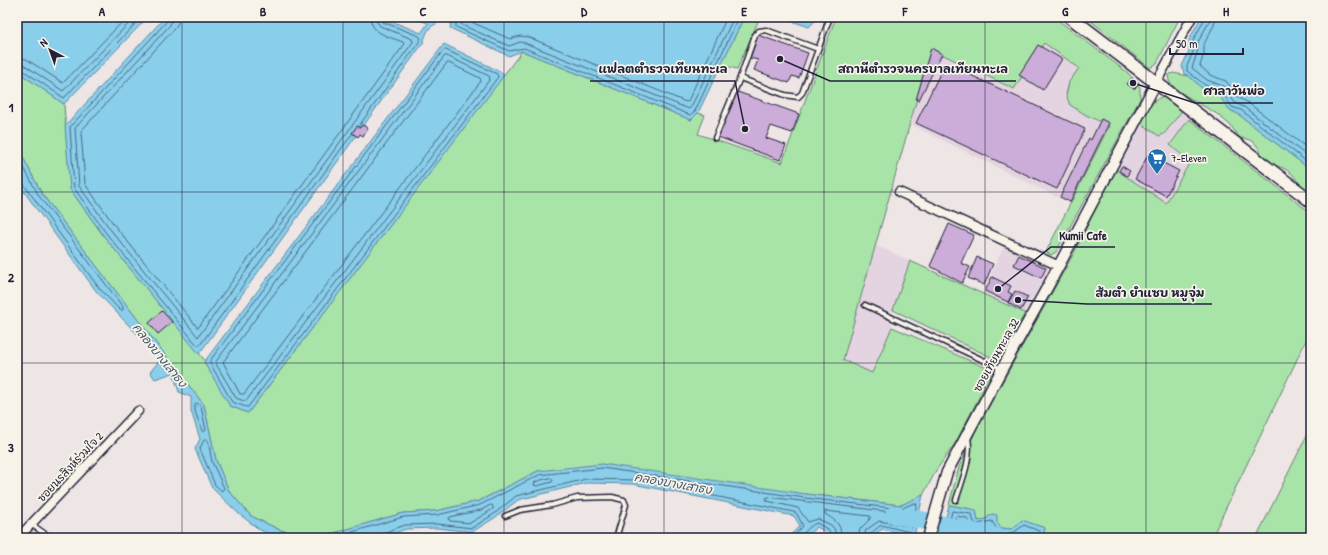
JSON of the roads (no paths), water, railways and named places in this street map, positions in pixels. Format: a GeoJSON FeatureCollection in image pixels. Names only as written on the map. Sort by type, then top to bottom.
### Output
{"type":"FeatureCollection","features":[{"type":"Feature","properties":{"kind":"main road"},"geometry":{"type":"LineString","coordinates":[[1070,17],[1311,201]]}},
{"type":"Feature","properties":{"kind":"street"},"geometry":{"type":"LineString","coordinates":[[1156,83],[1192,17]]}},
{"type":"Feature","properties":{"kind":"street","name":"ซอยเทียนทะเล 32"},"geometry":{"type":"LineString","coordinates":[[928,538],[947,472],[1156,83]]}},
{"type":"Feature","properties":{"kind":"street"},"geometry":{"type":"LineString","coordinates":[[899,192],[1059,266]]}},
{"type":"Feature","properties":{"kind":"street","name":"ซอยนรสิงห์ร่วมใจ 2"},"geometry":{"type":"LineString","coordinates":[[18,538],[138,411]]}},
{"type":"Feature","properties":{"kind":"lane"},"geometry":{"type":"LineString","coordinates":[[740,78],[785,95],[798,97],[802,93],[830,17]]}},
{"type":"Feature","properties":{"kind":"lane"},"geometry":{"type":"LineString","coordinates":[[715,138],[740,78],[755,35],[759,31],[766,30],[818,49]]}},
{"type":"Feature","properties":{"kind":"lane"},"geometry":{"type":"LineString","coordinates":[[865,305],[1002,369]]}},
{"type":"Feature","properties":{"kind":"lane"},"geometry":{"type":"LineString","coordinates":[[956,500],[966,468],[969,443],[967,433]]}},
{"type":"Feature","properties":{"kind":"lane"},"geometry":{"type":"LineString","coordinates":[[505,516],[520,510],[552,505],[577,498],[612,497],[624,500],[626,505],[616,538]]}},
{"type":"Feature","properties":{"kind":"lane"},"geometry":{"type":"LineString","coordinates":[[31,524],[51,538]]}},
{"type":"Feature","properties":{"kind":"water"},"geometry":{"type":"Polygon","coordinates":[[[17,17],[148,17],[64,104],[17,71],[17,17]]]}},
{"type":"Feature","properties":{"kind":"water"},"geometry":{"type":"Polygon","coordinates":[[[165,17],[381,17],[421,33],[428,23],[410,17],[442,17],[439,22],[432,26],[429,30],[423,43],[199,354],[103,235],[70,189],[65,126],[165,17]]]}},
{"type":"Feature","properties":{"kind":"water"},"geometry":{"type":"Polygon","coordinates":[[[453,17],[744,17],[698,113],[691,120],[522,51],[509,56],[450,28],[453,17]]]}},
{"type":"Feature","properties":{"kind":"water"},"geometry":{"type":"Polygon","coordinates":[[[780,17],[819,17],[809,27],[780,17]]]}},
{"type":"Feature","properties":{"kind":"water"},"geometry":{"type":"Polygon","coordinates":[[[1201,17],[1311,17],[1311,170],[1238,114],[1230,110],[1217,93],[1203,89],[1189,76],[1184,74],[1182,66],[1189,51],[1189,40],[1201,17]]]}},
{"type":"Feature","properties":{"kind":"water"},"geometry":{"type":"Polygon","coordinates":[[[444,44],[505,74],[248,413],[230,406],[204,362],[444,44]]]}},
{"type":"Feature","properties":{"kind":"water"},"geometry":{"type":"Polygon","coordinates":[[[17,146],[42,194],[204,405],[216,460],[229,491],[251,516],[280,530],[306,536],[334,533],[403,513],[436,511],[479,501],[538,471],[602,464],[806,494],[901,505],[923,495],[914,537],[882,529],[871,538],[824,538],[826,532],[817,527],[804,538],[787,538],[800,526],[794,516],[633,484],[586,483],[518,500],[496,517],[472,532],[437,528],[406,529],[379,538],[278,538],[260,530],[239,514],[212,488],[195,449],[200,439],[191,411],[191,397],[179,392],[173,373],[155,379],[150,372],[161,359],[96,291],[17,182],[17,146]]]}},
{"type":"Feature","properties":{"kind":"water"},"geometry":{"type":"Polygon","coordinates":[[[949,505],[976,510],[978,521],[986,519],[992,514],[997,515],[997,522],[1001,528],[1012,529],[1022,520],[1045,528],[1043,537],[1047,538],[966,538],[943,529],[949,505]]]}},
{"type":"Feature","properties":{"kind":"waterway","name":"คลองบางเสาธง"},"geometry":{"type":"LineString","coordinates":[[894,515],[1002,538]]}},
{"type":"Feature","properties":{"kind":"place","name":"สถานีตำรวจนครบาลเทียนทะเล"},"geometry":{"type":"Point","coordinates":[780,59]}},
{"type":"Feature","properties":{"kind":"place","name":"ศาลาวันพ่อ"},"geometry":{"type":"Point","coordinates":[1133,83]}},
{"type":"Feature","properties":{"kind":"place","name":"แฟลตตำรวจเทียนทะเล"},"geometry":{"type":"Point","coordinates":[745,129]}},
{"type":"Feature","properties":{"kind":"place","name":"7-Eleven"},"geometry":{"type":"Point","coordinates":[1157,175]}},
{"type":"Feature","properties":{"kind":"place","name":"Kumii Cafe"},"geometry":{"type":"Point","coordinates":[998,289]}},
{"type":"Feature","properties":{"kind":"place","name":"ส้มตำ ยำแซบ หมูจุ่ม"},"geometry":{"type":"Point","coordinates":[1018,300]}}]}
